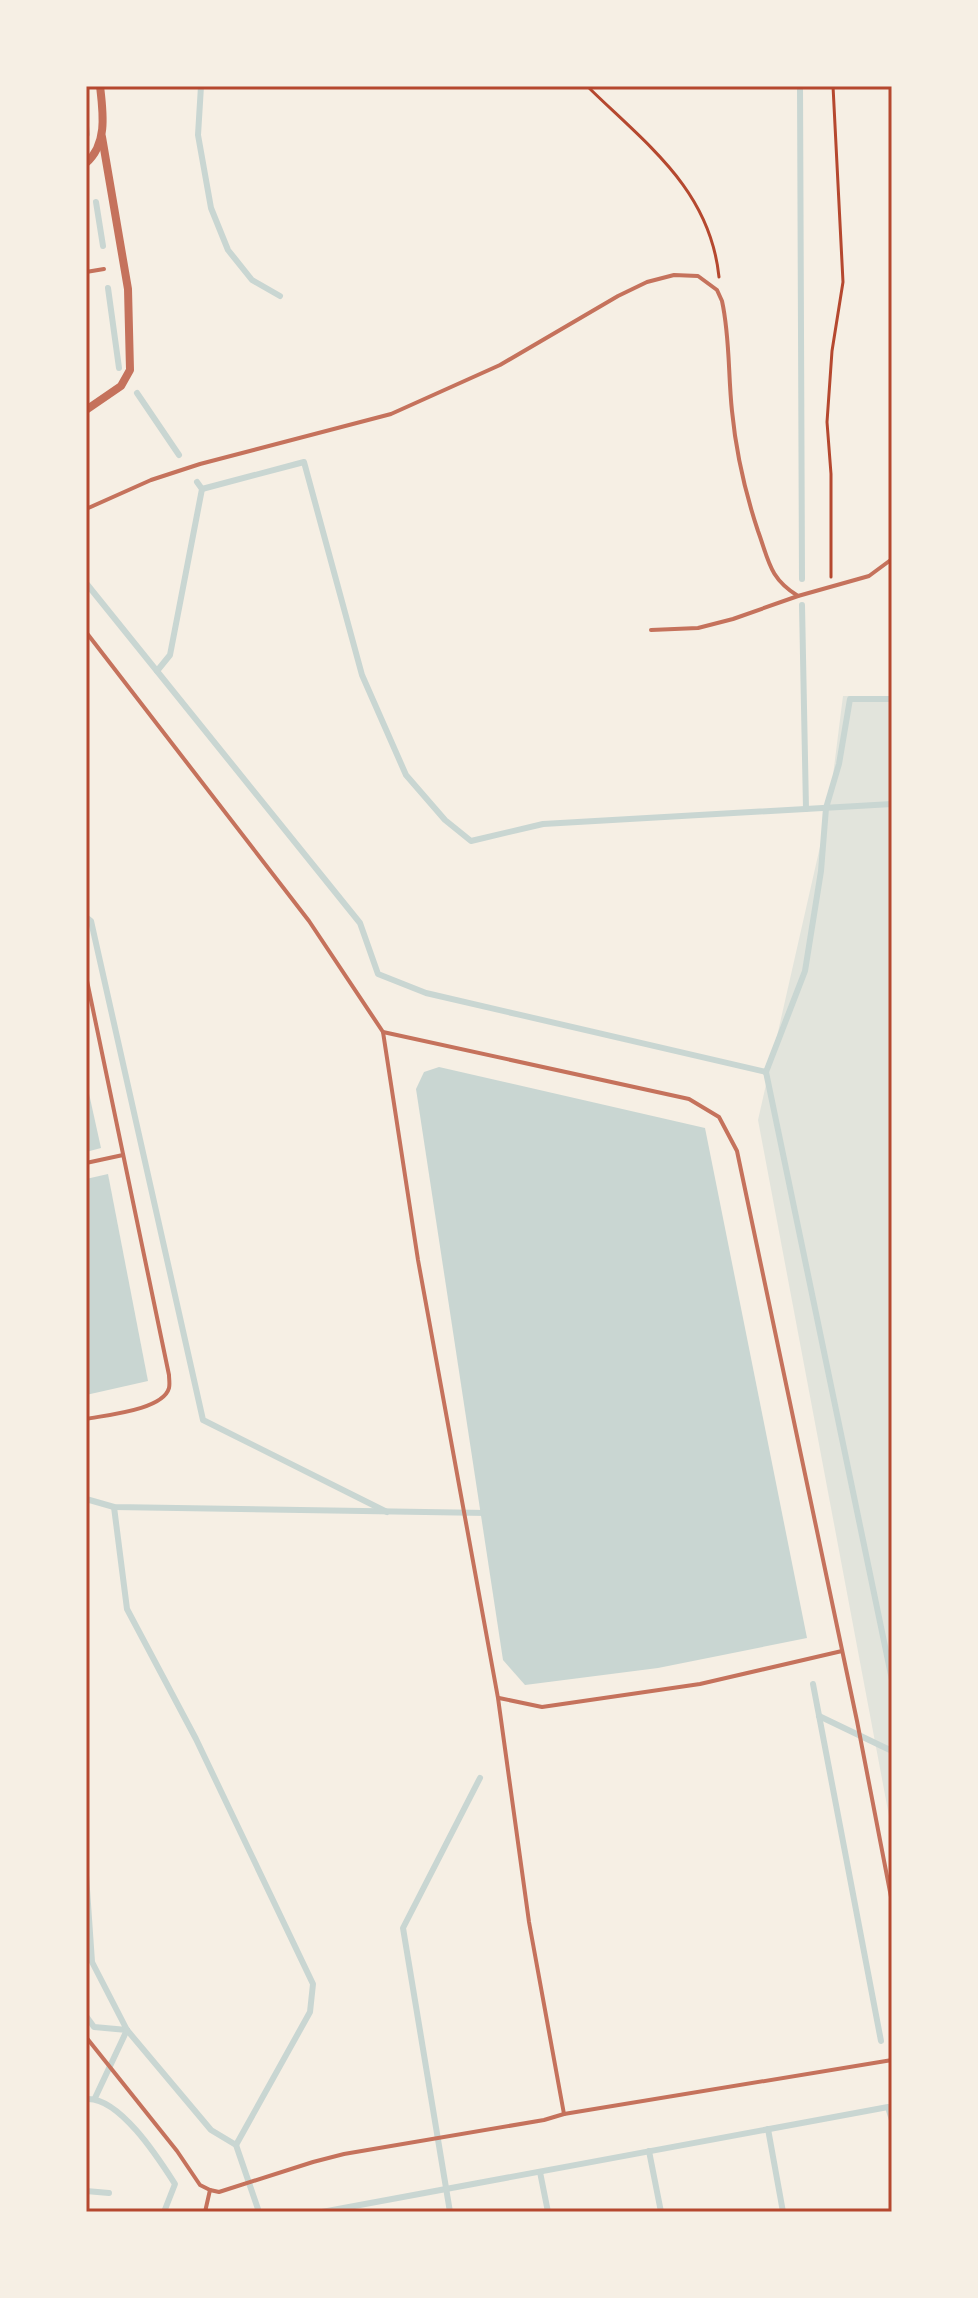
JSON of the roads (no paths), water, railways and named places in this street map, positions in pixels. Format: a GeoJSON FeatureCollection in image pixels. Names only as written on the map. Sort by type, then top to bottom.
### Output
{"type":"FeatureCollection","features":[{"type":"Feature","properties":{"kind":"street"},"geometry":{"type":"LineString","coordinates":[[86,410],[121,386],[130,370],[128,289],[102,137],[100,86]]}},
{"type":"Feature","properties":{"kind":"street"},"geometry":{"type":"LineString","coordinates":[[86,163],[102,137]]}},
{"type":"Feature","properties":{"kind":"lane"},"geometry":{"type":"LineString","coordinates":[[86,272],[104,269]]}},
{"type":"Feature","properties":{"kind":"lane"},"geometry":{"type":"LineString","coordinates":[[86,509],[151,480],[188,468],[391,414],[500,365],[647,282],[674,275],[698,276],[717,290],[722,301],[741,473],[771,568],[779,584],[798,596]]}},
{"type":"Feature","properties":{"kind":"lane"},"geometry":{"type":"LineString","coordinates":[[651,630],[698,628],[733,619],[869,576],[892,559]]}},
{"type":"Feature","properties":{"kind":"lane"},"geometry":{"type":"LineString","coordinates":[[86,632],[309,921],[383,1032],[418,1260],[498,1698],[529,1922],[564,2114]]}},
{"type":"Feature","properties":{"kind":"lane"},"geometry":{"type":"LineString","coordinates":[[86,976],[169,1375],[169,1388],[163,1397],[146,1407],[86,1419]]}},
{"type":"Feature","properties":{"kind":"lane"},"geometry":{"type":"LineString","coordinates":[[383,1032],[689,1099],[719,1117],[737,1151],[892,1902]]}},
{"type":"Feature","properties":{"kind":"lane"},"geometry":{"type":"LineString","coordinates":[[86,1163],[123,1155]]}},
{"type":"Feature","properties":{"kind":"lane"},"geometry":{"type":"LineString","coordinates":[[498,1698],[542,1707],[700,1684],[842,1651]]}},
{"type":"Feature","properties":{"kind":"lane"},"geometry":{"type":"LineString","coordinates":[[86,2037],[177,2151],[200,2185],[219,2192],[344,2154],[892,2060]]}},
{"type":"Feature","properties":{"kind":"lane"},"geometry":{"type":"LineString","coordinates":[[205,2212],[210,2190]]}},
{"type":"Feature","properties":{"kind":"waterway"},"geometry":{"type":"LineString","coordinates":[[201,86],[198,135],[211,208],[228,250],[252,280],[280,296]]}},
{"type":"Feature","properties":{"kind":"waterway"},"geometry":{"type":"LineString","coordinates":[[800,86],[802,579]]}},
{"type":"Feature","properties":{"kind":"waterway"},"geometry":{"type":"LineString","coordinates":[[86,126],[87,134]]}},
{"type":"Feature","properties":{"kind":"waterway"},"geometry":{"type":"LineString","coordinates":[[96,202],[103,246]]}},
{"type":"Feature","properties":{"kind":"waterway"},"geometry":{"type":"LineString","coordinates":[[108,288],[119,368]]}},
{"type":"Feature","properties":{"kind":"waterway"},"geometry":{"type":"LineString","coordinates":[[137,393],[179,455]]}},
{"type":"Feature","properties":{"kind":"waterway"},"geometry":{"type":"LineString","coordinates":[[202,489],[304,462],[362,675],[406,775],[445,820],[471,841],[543,824],[892,804]]}},
{"type":"Feature","properties":{"kind":"waterway"},"geometry":{"type":"LineString","coordinates":[[157,671],[170,655],[202,489],[197,482]]}},
{"type":"Feature","properties":{"kind":"waterway"},"geometry":{"type":"LineString","coordinates":[[86,583],[360,923],[378,974],[426,993],[766,1072]]}},
{"type":"Feature","properties":{"kind":"waterway"},"geometry":{"type":"LineString","coordinates":[[802,605],[806,809]]}},
{"type":"Feature","properties":{"kind":"waterway"},"geometry":{"type":"LineString","coordinates":[[892,699],[850,699],[839,764],[826,808],[821,871],[805,971],[766,1072],[892,1680]]}},
{"type":"Feature","properties":{"kind":"waterway"},"geometry":{"type":"LineString","coordinates":[[86,917],[91,921],[203,1420],[387,1512]]}},
{"type":"Feature","properties":{"kind":"waterway"},"geometry":{"type":"LineString","coordinates":[[86,1499],[114,1507],[487,1513]]}},
{"type":"Feature","properties":{"kind":"waterway"},"geometry":{"type":"LineString","coordinates":[[114,1507],[127,1609],[196,1739],[313,1984],[310,2012],[236,2145]]}},
{"type":"Feature","properties":{"kind":"waterway"},"geometry":{"type":"LineString","coordinates":[[813,1684],[881,2041]]}},
{"type":"Feature","properties":{"kind":"waterway"},"geometry":{"type":"LineString","coordinates":[[819,1716],[892,1751]]}},
{"type":"Feature","properties":{"kind":"waterway"},"geometry":{"type":"LineString","coordinates":[[450,2212],[403,1928],[480,1778]]}},
{"type":"Feature","properties":{"kind":"waterway"},"geometry":{"type":"LineString","coordinates":[[86,1875],[92,1962],[127,2030],[211,2130],[236,2145],[259,2212]]}},
{"type":"Feature","properties":{"kind":"waterway"},"geometry":{"type":"LineString","coordinates":[[86,2016],[94,2027],[127,2030]]}},
{"type":"Feature","properties":{"kind":"waterway"},"geometry":{"type":"LineString","coordinates":[[95,2098],[127,2030]]}},
{"type":"Feature","properties":{"kind":"waterway"},"geometry":{"type":"LineString","coordinates":[[86,2099],[99,2101],[124,2118],[159,2160],[175,2184],[164,2212]]}},
{"type":"Feature","properties":{"kind":"waterway"},"geometry":{"type":"LineString","coordinates":[[322,2212],[888,2107],[892,2120]]}},
{"type":"Feature","properties":{"kind":"waterway"},"geometry":{"type":"LineString","coordinates":[[768,2129],[783,2212]]}},
{"type":"Feature","properties":{"kind":"waterway"},"geometry":{"type":"LineString","coordinates":[[649,2151],[661,2212]]}},
{"type":"Feature","properties":{"kind":"waterway"},"geometry":{"type":"LineString","coordinates":[[540,2172],[548,2212]]}},
{"type":"Feature","properties":{"kind":"waterway"},"geometry":{"type":"LineString","coordinates":[[86,2191],[109,2193]]}}]}
